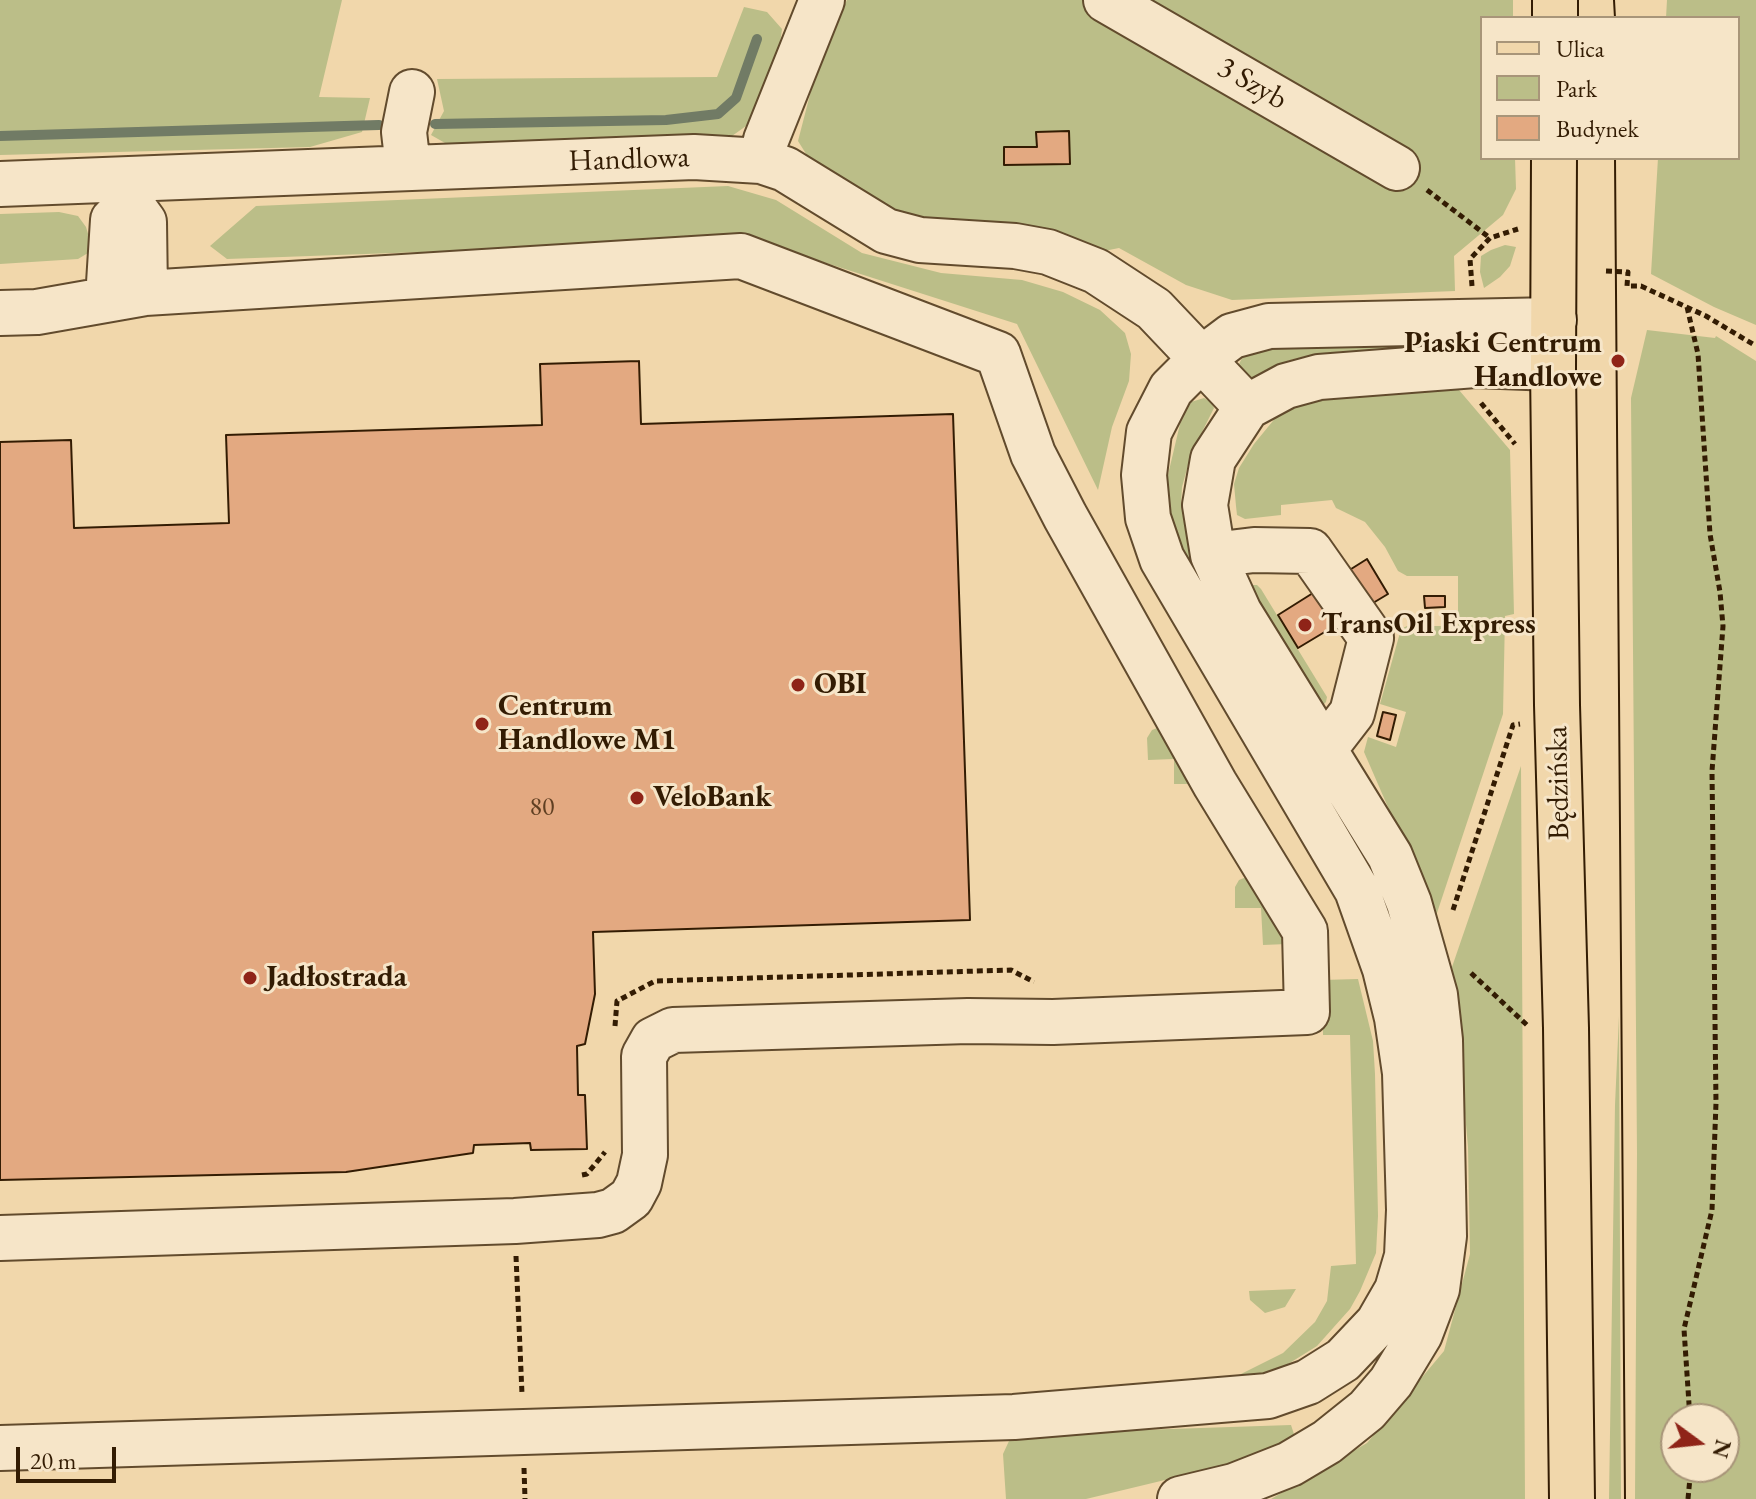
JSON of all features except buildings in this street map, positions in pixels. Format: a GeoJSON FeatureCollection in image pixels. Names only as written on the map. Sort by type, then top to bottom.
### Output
{"type":"FeatureCollection","features":[{"type":"Feature","properties":{"kind":"main road","name":"Będzińska"},"geometry":{"type":"LineString","coordinates":[[1554,160],[1557,756],[1566,1028],[1572,1499]]}},
{"type":"Feature","properties":{"kind":"street"},"geometry":{"type":"LineString","coordinates":[[761,161],[766,140],[822,0]]}},
{"type":"Feature","properties":{"kind":"street","name":"3 Szyb"},"geometry":{"type":"LineString","coordinates":[[1106,0],[1397,168]]}},
{"type":"Feature","properties":{"kind":"street"},"geometry":{"type":"LineString","coordinates":[[408,167],[404,132],[412,92]]}},
{"type":"Feature","properties":{"kind":"street","name":"Handlowa"},"geometry":{"type":"LineString","coordinates":[[0,184],[130,192],[408,167],[694,157],[761,161],[785,169],[886,231],[920,240],[1015,246],[1075,261],[1096,271],[1154,309],[1247,407]]}},
{"type":"Feature","properties":{"kind":"street"},"geometry":{"type":"LineString","coordinates":[[126,296],[113,220],[130,192]]}},
{"type":"Feature","properties":{"kind":"street"},"geometry":{"type":"LineString","coordinates":[[0,313],[37,312],[126,296],[741,256],[998,354],[1033,454],[1065,516],[1215,784],[1305,931],[1307,1012],[1053,1022],[968,1021],[673,1030],[653,1040],[644,1056],[645,1155],[639,1183],[631,1198],[613,1211],[598,1215],[515,1221],[0,1238]]}},
{"type":"Feature","properties":{"kind":"street"},"geometry":{"type":"LineString","coordinates":[[1180,1499],[1234,1486],[1290,1464],[1327,1442],[1367,1410],[1391,1382],[1420,1334],[1437,1289],[1444,1236],[1444,1146],[1435,995],[1409,903],[1390,856],[1306,759],[1162,559],[1148,518],[1144,475],[1149,432],[1171,389],[1200,360],[1232,336],[1269,326],[1554,320]]}},
{"type":"Feature","properties":{"kind":"street"},"geometry":{"type":"LineString","coordinates":[[0,1448],[1014,1417],[1268,1396],[1308,1382],[1343,1360],[1378,1323],[1397,1290],[1407,1256],[1409,1210],[1405,1073],[1397,1018],[1385,969],[1357,890],[1306,759],[1213,555],[1205,505],[1213,459],[1247,407],[1286,386],[1319,377],[1475,365],[1553,368]]}},
{"type":"Feature","properties":{"kind":"street"},"geometry":{"type":"LineString","coordinates":[[1213,555],[1254,550],[1310,551],[1371,638],[1352,713],[1306,759]]}},
{"type":"Feature","properties":{"kind":"path"},"geometry":{"type":"LineString","coordinates":[[1397,168],[1490,238],[1470,259],[1474,321]]}},
{"type":"Feature","properties":{"kind":"path"},"geometry":{"type":"LineString","coordinates":[[1606,271],[1628,272],[1627,286],[1641,286],[1687,307],[1756,346]]}},
{"type":"Feature","properties":{"kind":"path"},"geometry":{"type":"LineString","coordinates":[[1687,307],[1698,354],[1710,534],[1723,626],[1712,771],[1716,1118],[1712,1210],[1684,1329],[1689,1403]]}},
{"type":"Feature","properties":{"kind":"path"},"geometry":{"type":"LineString","coordinates":[[1475,365],[1478,400],[1521,451]]}},
{"type":"Feature","properties":{"kind":"path"},"geometry":{"type":"LineString","coordinates":[[1455,901],[1513,725],[1525,724]]}},
{"type":"Feature","properties":{"kind":"path"},"geometry":{"type":"LineString","coordinates":[[1466,968],[1532,1029]]}},
{"type":"Feature","properties":{"kind":"green space"},"geometry":{"type":"Polygon","coordinates":[[[0,0],[342,0],[319,97],[370,98],[362,132],[310,147],[0,155],[0,0]]]}},
{"type":"Feature","properties":{"kind":"green space"},"geometry":{"type":"Polygon","coordinates":[[[847,0],[1513,0],[1513,16],[1480,16],[1480,160],[1515,160],[1516,189],[1503,215],[1454,256],[1455,291],[1232,300],[1186,285],[1119,248],[1104,251],[1029,226],[912,222],[808,157],[798,141],[822,48],[847,0]]]}},
{"type":"Feature","properties":{"kind":"green space"},"geometry":{"type":"Polygon","coordinates":[[[1667,0],[1756,0],[1756,325],[1651,274],[1658,160],[1740,160],[1740,16],[1666,16],[1667,0]]]}},
{"type":"Feature","properties":{"kind":"green space"},"geometry":{"type":"Polygon","coordinates":[[[744,7],[767,12],[782,29],[780,44],[753,121],[732,136],[459,151],[431,135],[444,111],[437,79],[717,77],[744,7]]]}},
{"type":"Feature","properties":{"kind":"green space"},"geometry":{"type":"Polygon","coordinates":[[[728,186],[776,200],[862,253],[941,273],[1022,280],[1063,292],[1100,310],[1125,333],[1131,354],[1129,381],[1112,427],[1098,490],[1017,324],[754,240],[227,259],[210,246],[256,206],[728,186]]]}},
{"type":"Feature","properties":{"kind":"green space"},"geometry":{"type":"Polygon","coordinates":[[[59,212],[78,216],[86,227],[93,250],[78,259],[0,264],[0,214],[59,212]]]}},
{"type":"Feature","properties":{"kind":"green space"},"geometry":{"type":"Polygon","coordinates":[[[1505,245],[1516,247],[1510,266],[1484,288],[1480,272],[1481,256],[1505,245]]]}},
{"type":"Feature","properties":{"kind":"green space"},"geometry":{"type":"Polygon","coordinates":[[[1647,330],[1716,336],[1756,361],[1756,1499],[1635,1499],[1637,1153],[1631,398],[1647,330]]]}},
{"type":"Feature","properties":{"kind":"green space"},"geometry":{"type":"Polygon","coordinates":[[[1460,343],[1461,352],[1347,351],[1315,354],[1287,361],[1252,379],[1239,371],[1238,366],[1243,356],[1290,344],[1460,343]]]}},
{"type":"Feature","properties":{"kind":"green space"},"geometry":{"type":"Polygon","coordinates":[[[1356,389],[1459,390],[1510,450],[1514,614],[1505,616],[1503,714],[1433,925],[1421,883],[1364,752],[1368,737],[1396,747],[1406,712],[1380,704],[1401,629],[1407,626],[1458,626],[1458,576],[1407,576],[1398,571],[1385,547],[1365,522],[1336,508],[1332,500],[1281,505],[1281,515],[1245,519],[1237,515],[1234,484],[1239,468],[1277,416],[1299,403],[1356,389]]]}},
{"type":"Feature","properties":{"kind":"green space"},"geometry":{"type":"Polygon","coordinates":[[[1204,398],[1214,408],[1191,454],[1182,487],[1181,505],[1194,555],[1223,609],[1190,578],[1170,520],[1168,498],[1167,479],[1180,424],[1191,402],[1204,398]]]}},
{"type":"Feature","properties":{"kind":"green space"},"geometry":{"type":"Polygon","coordinates":[[[1252,585],[1261,589],[1327,697],[1320,708],[1249,588],[1252,585]]]}},
{"type":"Feature","properties":{"kind":"green space"},"geometry":{"type":"Polygon","coordinates":[[[1160,727],[1198,784],[1174,784],[1174,759],[1148,760],[1147,738],[1152,730],[1160,727]]]}},
{"type":"Feature","properties":{"kind":"green space"},"geometry":{"type":"Polygon","coordinates":[[[1521,766],[1525,1499],[1271,1499],[1367,1443],[1444,1351],[1470,1254],[1468,1147],[1452,967],[1521,766]]]}},
{"type":"Feature","properties":{"kind":"green space"},"geometry":{"type":"Polygon","coordinates":[[[1244,878],[1251,879],[1267,900],[1287,944],[1263,945],[1261,908],[1235,908],[1235,887],[1244,878]]]}},
{"type":"Feature","properties":{"kind":"green space"},"geometry":{"type":"Polygon","coordinates":[[[1358,979],[1373,1041],[1378,1216],[1376,1253],[1350,1309],[1317,1346],[1280,1369],[1261,1375],[1235,1377],[1283,1353],[1315,1322],[1327,1301],[1331,1266],[1356,1264],[1350,1035],[1323,1035],[1322,980],[1358,979]]]}},
{"type":"Feature","properties":{"kind":"green space"},"geometry":{"type":"Polygon","coordinates":[[[1619,1016],[1621,1499],[1609,1499],[1615,1105],[1619,1016]]]}},
{"type":"Feature","properties":{"kind":"green space"},"geometry":{"type":"Polygon","coordinates":[[[1296,1289],[1285,1307],[1265,1313],[1250,1300],[1249,1291],[1296,1289]]]}},
{"type":"Feature","properties":{"kind":"green space"},"geometry":{"type":"Polygon","coordinates":[[[1291,1425],[1294,1434],[1290,1438],[1248,1460],[1086,1499],[1006,1499],[1003,1454],[1009,1441],[1020,1434],[1291,1425]]]}},
{"type":"Feature","properties":{"kind":"waterway"},"geometry":{"type":"LineString","coordinates":[[435,124],[666,120],[718,114],[736,98],[757,39]]}},
{"type":"Feature","properties":{"kind":"waterway"},"geometry":{"type":"LineString","coordinates":[[0,136],[379,125]]}},
{"type":"Feature","properties":{"kind":"tram line"},"geometry":{"type":"LineString","coordinates":[[1614,0],[1615,16]]}},
{"type":"Feature","properties":{"kind":"tram line"},"geometry":{"type":"LineString","coordinates":[[1615,160],[1625,1499]]}},
{"type":"Feature","properties":{"kind":"place","name":"Piaski Centrum Handlowe"},"geometry":{"type":"Point","coordinates":[1618,361]}},
{"type":"Feature","properties":{"kind":"place","name":"TransOil Express"},"geometry":{"type":"Point","coordinates":[1305,625]}},
{"type":"Feature","properties":{"kind":"place","name":"OBI"},"geometry":{"type":"Point","coordinates":[798,685]}},
{"type":"Feature","properties":{"kind":"place","name":"Centrum Handlowe M1"},"geometry":{"type":"Point","coordinates":[482,724]}},
{"type":"Feature","properties":{"kind":"place","name":"VeloBank"},"geometry":{"type":"Point","coordinates":[637,798]}},
{"type":"Feature","properties":{"kind":"place","name":"Jadłostrada"},"geometry":{"type":"Point","coordinates":[250,978]}}]}
